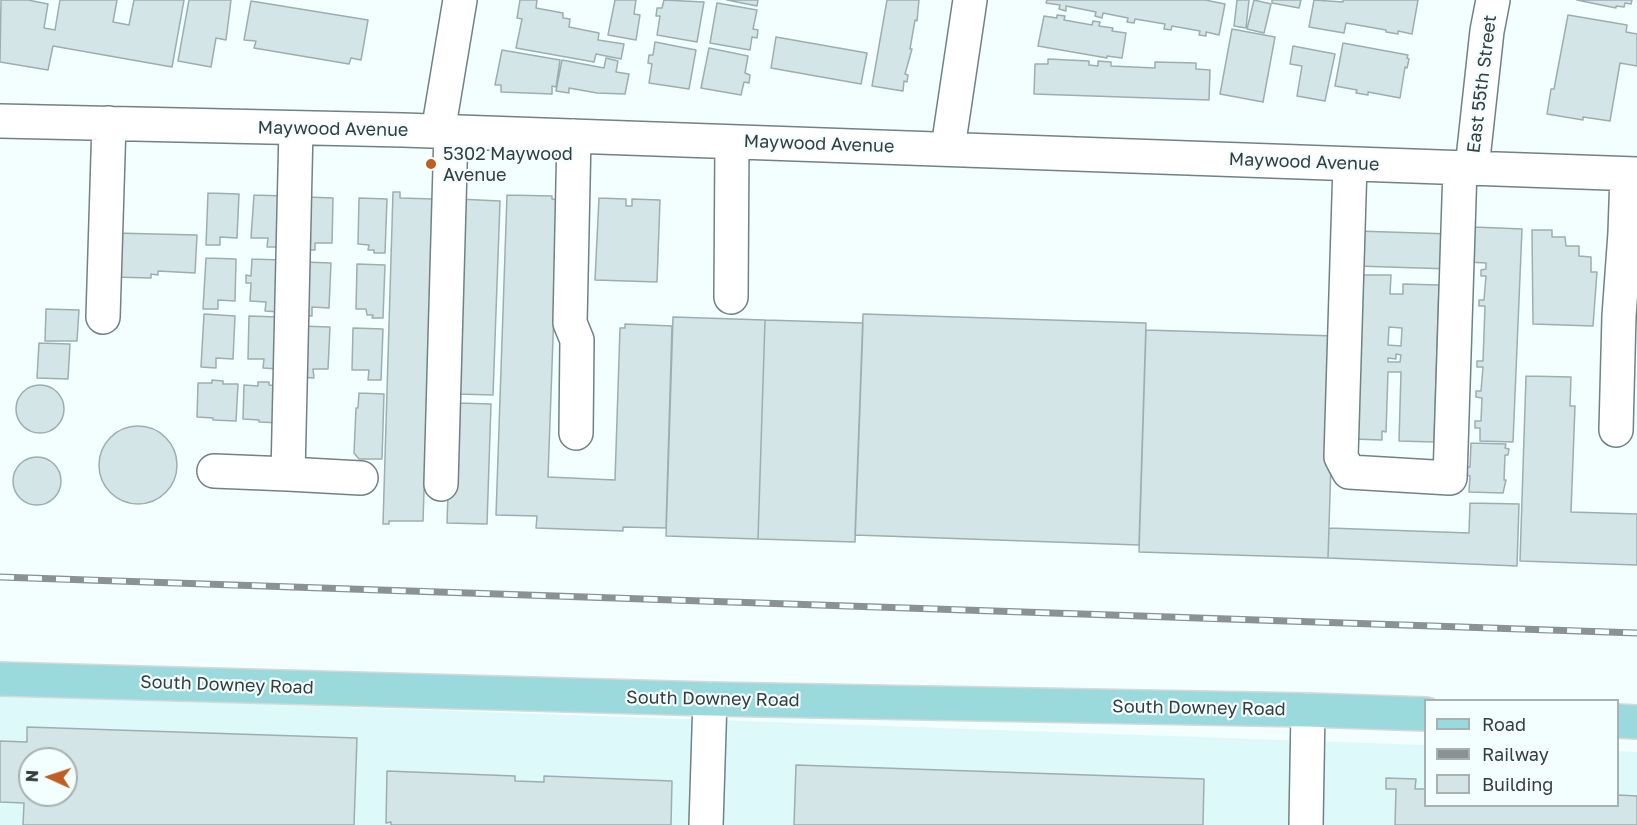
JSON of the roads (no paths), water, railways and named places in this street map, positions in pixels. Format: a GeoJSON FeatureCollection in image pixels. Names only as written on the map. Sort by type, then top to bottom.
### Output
{"type":"FeatureCollection","features":[{"type":"Feature","properties":{"kind":"main road","name":"South Downey Road"},"geometry":{"type":"LineString","coordinates":[[0,679],[710,699],[1424,714]]}},
{"type":"Feature","properties":{"kind":"main road"},"geometry":{"type":"LineString","coordinates":[[1619,721],[1637,722]]}},
{"type":"Feature","properties":{"kind":"street"},"geometry":{"type":"LineString","coordinates":[[441,484],[445,132],[460,0]]}},
{"type":"Feature","properties":{"kind":"street"},"geometry":{"type":"LineString","coordinates":[[948,148],[970,0]]}},
{"type":"Feature","properties":{"kind":"street","name":"East 55th Street"},"geometry":{"type":"LineString","coordinates":[[1350,164],[1341,457],[1349,472],[1450,478],[1466,168],[1493,0]]}},
{"type":"Feature","properties":{"kind":"street","name":"Maywood Avenue"},"geometry":{"type":"LineString","coordinates":[[0,120],[948,148],[1632,174]]}},
{"type":"Feature","properties":{"kind":"street"},"geometry":{"type":"LineString","coordinates":[[103,317],[109,123]]}},
{"type":"Feature","properties":{"kind":"street"},"geometry":{"type":"LineString","coordinates":[[288,474],[296,128]]}},
{"type":"Feature","properties":{"kind":"street"},"geometry":{"type":"LineString","coordinates":[[574,136],[570,323],[577,340],[576,433]]}},
{"type":"Feature","properties":{"kind":"street"},"geometry":{"type":"LineString","coordinates":[[731,297],[732,142]]}},
{"type":"Feature","properties":{"kind":"street"},"geometry":{"type":"LineString","coordinates":[[1616,430],[1619,316],[1632,174]]}},
{"type":"Feature","properties":{"kind":"street"},"geometry":{"type":"LineString","coordinates":[[214,471],[361,478]]}},
{"type":"Feature","properties":{"kind":"street"},"geometry":{"type":"LineString","coordinates":[[706,825],[710,699]]}},
{"type":"Feature","properties":{"kind":"street"},"geometry":{"type":"LineString","coordinates":[[1306,825],[1308,710]]}},
{"type":"Feature","properties":{"kind":"railway"},"geometry":{"type":"LineString","coordinates":[[0,577],[1637,633]]}},
{"type":"Feature","properties":{"kind":"place","name":"5302 Maywood Avenue"},"geometry":{"type":"Point","coordinates":[431,164]}}]}
